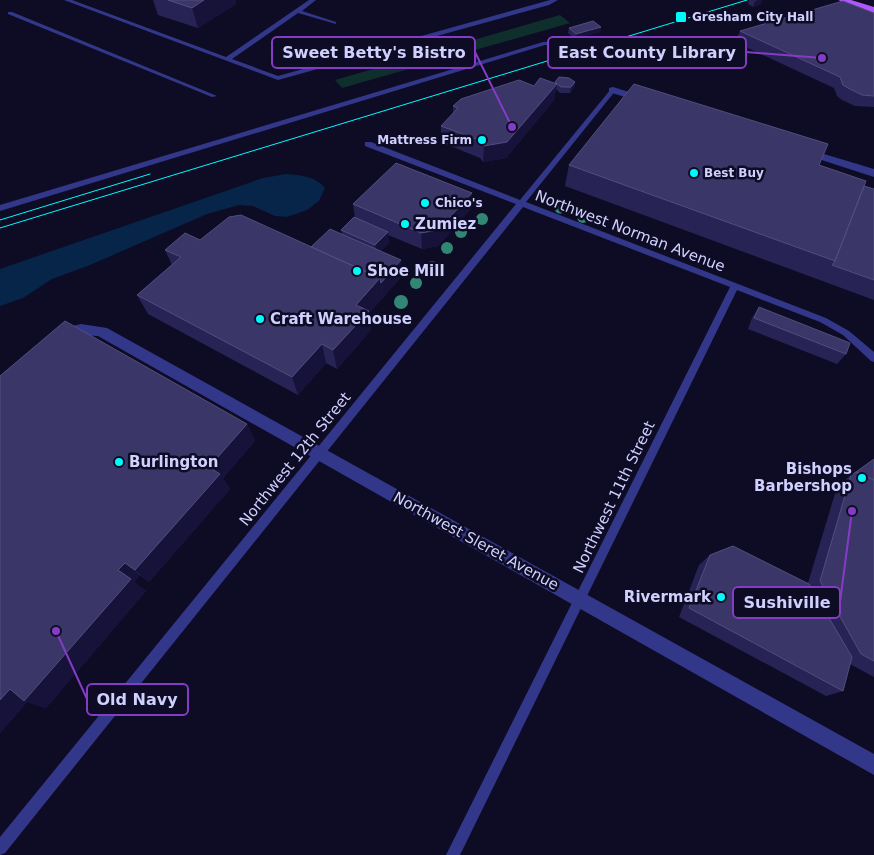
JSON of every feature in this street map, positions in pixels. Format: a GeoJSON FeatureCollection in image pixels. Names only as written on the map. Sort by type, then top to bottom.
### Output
{"type":"FeatureCollection","features":[{"type":"Feature","properties":{"kind":"main road"},"geometry":{"type":"LineString","coordinates":[[842,0],[874,10]]}},
{"type":"Feature","properties":{"kind":"street"},"geometry":{"type":"LineString","coordinates":[[613,90],[655,104]]}},
{"type":"Feature","properties":{"kind":"street"},"geometry":{"type":"LineString","coordinates":[[798,149],[874,173]]}},
{"type":"Feature","properties":{"kind":"street","name":"Northwest Sleret Avenue"},"geometry":{"type":"LineString","coordinates":[[47,344],[75,329],[92,329],[102,332],[320,452],[874,765]]}},
{"type":"Feature","properties":{"kind":"lane"},"geometry":{"type":"LineString","coordinates":[[67,0],[278,78],[547,4],[555,0]]}},
{"type":"Feature","properties":{"kind":"lane"},"geometry":{"type":"LineString","coordinates":[[227,59],[313,0]]}},
{"type":"Feature","properties":{"kind":"lane"},"geometry":{"type":"LineString","coordinates":[[297,11],[334,23]]}},
{"type":"Feature","properties":{"kind":"lane"},"geometry":{"type":"LineString","coordinates":[[10,13],[214,96]]}},
{"type":"Feature","properties":{"kind":"lane"},"geometry":{"type":"LineString","coordinates":[[0,208],[545,43],[556,43],[602,56]]}},
{"type":"Feature","properties":{"kind":"lane","name":"Northwest 12th Street"},"geometry":{"type":"LineString","coordinates":[[0,848],[613,90]]}},
{"type":"Feature","properties":{"kind":"lane","name":"Northwest Norman Avenue"},"geometry":{"type":"LineString","coordinates":[[368,144],[836,327],[874,358]]}},
{"type":"Feature","properties":{"kind":"lane","name":"Northwest 11th Street"},"geometry":{"type":"LineString","coordinates":[[453,855],[735,286]]}},
{"type":"Feature","properties":{"kind":"green space"},"geometry":{"type":"Polygon","coordinates":[[[560,15],[570,23],[342,88],[335,80],[560,15]]]}},
{"type":"Feature","properties":{"kind":"water"},"geometry":{"type":"Polygon","coordinates":[[[286,174],[307,177],[321,184],[325,188],[319,201],[307,210],[287,217],[275,216],[253,206],[239,205],[207,214],[90,265],[52,279],[23,298],[0,306],[0,269],[263,178],[286,174]]]}},
{"type":"Feature","properties":{"kind":"building"},"geometry":{"type":"Polygon","coordinates":[[[168,0],[204,0],[192,8],[168,0]]]}},
{"type":"Feature","properties":{"kind":"building"},"geometry":{"type":"Polygon","coordinates":[[[843,1],[874,13],[874,96],[862,95],[843,85],[840,77],[740,31],[843,1]]]}},
{"type":"Feature","properties":{"kind":"building"},"geometry":{"type":"Polygon","coordinates":[[[593,21],[601,27],[576,34],[569,28],[593,21]]]}},
{"type":"Feature","properties":{"kind":"building"},"geometry":{"type":"Polygon","coordinates":[[[559,77],[569,78],[575,82],[571,87],[561,87],[555,82],[559,77]]]}},
{"type":"Feature","properties":{"kind":"building"},"geometry":{"type":"Polygon","coordinates":[[[540,78],[557,84],[507,142],[484,146],[481,141],[441,126],[458,108],[453,106],[461,99],[519,80],[534,86],[540,78]]]}},
{"type":"Feature","properties":{"kind":"building"},"geometry":{"type":"Polygon","coordinates":[[[634,84],[828,144],[819,165],[866,181],[835,261],[569,165],[634,84]]]}},
{"type":"Feature","properties":{"kind":"building"},"geometry":{"type":"Polygon","coordinates":[[[396,163],[472,193],[438,230],[421,233],[353,204],[396,163]]]}},
{"type":"Feature","properties":{"kind":"building"},"geometry":{"type":"Polygon","coordinates":[[[864,186],[874,189],[874,280],[832,265],[864,186]]]}},
{"type":"Feature","properties":{"kind":"building","name":"Craft Warehouse"},"geometry":{"type":"Polygon","coordinates":[[[241,215],[380,278],[356,305],[369,311],[333,350],[322,344],[292,377],[137,295],[181,257],[165,250],[185,233],[200,240],[229,217],[241,215]]]}},
{"type":"Feature","properties":{"kind":"building"},"geometry":{"type":"Polygon","coordinates":[[[354,217],[388,232],[375,245],[341,230],[354,217]]]}},
{"type":"Feature","properties":{"kind":"building"},"geometry":{"type":"Polygon","coordinates":[[[330,229],[401,260],[381,283],[380,278],[311,247],[330,229]]]}},
{"type":"Feature","properties":{"kind":"building"},"geometry":{"type":"Polygon","coordinates":[[[759,307],[850,343],[846,354],[754,318],[759,307]]]}},
{"type":"Feature","properties":{"kind":"building","name":"Burlington"},"geometry":{"type":"Polygon","coordinates":[[[65,321],[247,424],[209,467],[220,474],[135,570],[125,563],[118,570],[131,579],[24,701],[10,689],[0,700],[0,376],[65,321]]]}},
{"type":"Feature","properties":{"kind":"building"},"geometry":{"type":"Polygon","coordinates":[[[874,459],[874,480],[856,472],[874,459]]]}},
{"type":"Feature","properties":{"kind":"building"},"geometry":{"type":"Polygon","coordinates":[[[856,472],[874,480],[874,661],[861,654],[820,581],[851,475],[856,472]]]}},
{"type":"Feature","properties":{"kind":"building"},"geometry":{"type":"Polygon","coordinates":[[[733,546],[809,584],[852,657],[843,691],[689,608],[710,555],[733,546]]]}},
{"type":"Feature","properties":{"kind":"tram line"},"geometry":{"type":"LineString","coordinates":[[0,228],[747,0]]}},
{"type":"Feature","properties":{"kind":"tram line"},"geometry":{"type":"LineString","coordinates":[[0,220],[150,174]]}},
{"type":"Feature","properties":{"kind":"place","name":"Gresham City Hall"},"geometry":{"type":"Point","coordinates":[681,17]}},
{"type":"Feature","properties":{"kind":"place","name":"East County Library"},"geometry":{"type":"Point","coordinates":[822,58]}},
{"type":"Feature","properties":{"kind":"place","name":"Sweet Betty's Bistro"},"geometry":{"type":"Point","coordinates":[512,127]}},
{"type":"Feature","properties":{"kind":"place","name":"Mattress Firm"},"geometry":{"type":"Point","coordinates":[482,140]}},
{"type":"Feature","properties":{"kind":"place","name":"Best Buy"},"geometry":{"type":"Point","coordinates":[694,173]}},
{"type":"Feature","properties":{"kind":"place","name":"Chico's"},"geometry":{"type":"Point","coordinates":[425,203]}},
{"type":"Feature","properties":{"kind":"place","name":"Zumiez"},"geometry":{"type":"Point","coordinates":[405,224]}},
{"type":"Feature","properties":{"kind":"place","name":"Shoe Mill"},"geometry":{"type":"Point","coordinates":[357,271]}},
{"type":"Feature","properties":{"kind":"place","name":"Craft Warehouse"},"geometry":{"type":"Point","coordinates":[260,319]}},
{"type":"Feature","properties":{"kind":"place","name":"Burlington"},"geometry":{"type":"Point","coordinates":[119,462]}},
{"type":"Feature","properties":{"kind":"place","name":"Bishops Barbershop"},"geometry":{"type":"Point","coordinates":[862,478]}},
{"type":"Feature","properties":{"kind":"place","name":"Sushiville"},"geometry":{"type":"Point","coordinates":[852,511]}},
{"type":"Feature","properties":{"kind":"place","name":"Rivermark"},"geometry":{"type":"Point","coordinates":[721,597]}},
{"type":"Feature","properties":{"kind":"place","name":"Old Navy"},"geometry":{"type":"Point","coordinates":[56,631]}}]}
